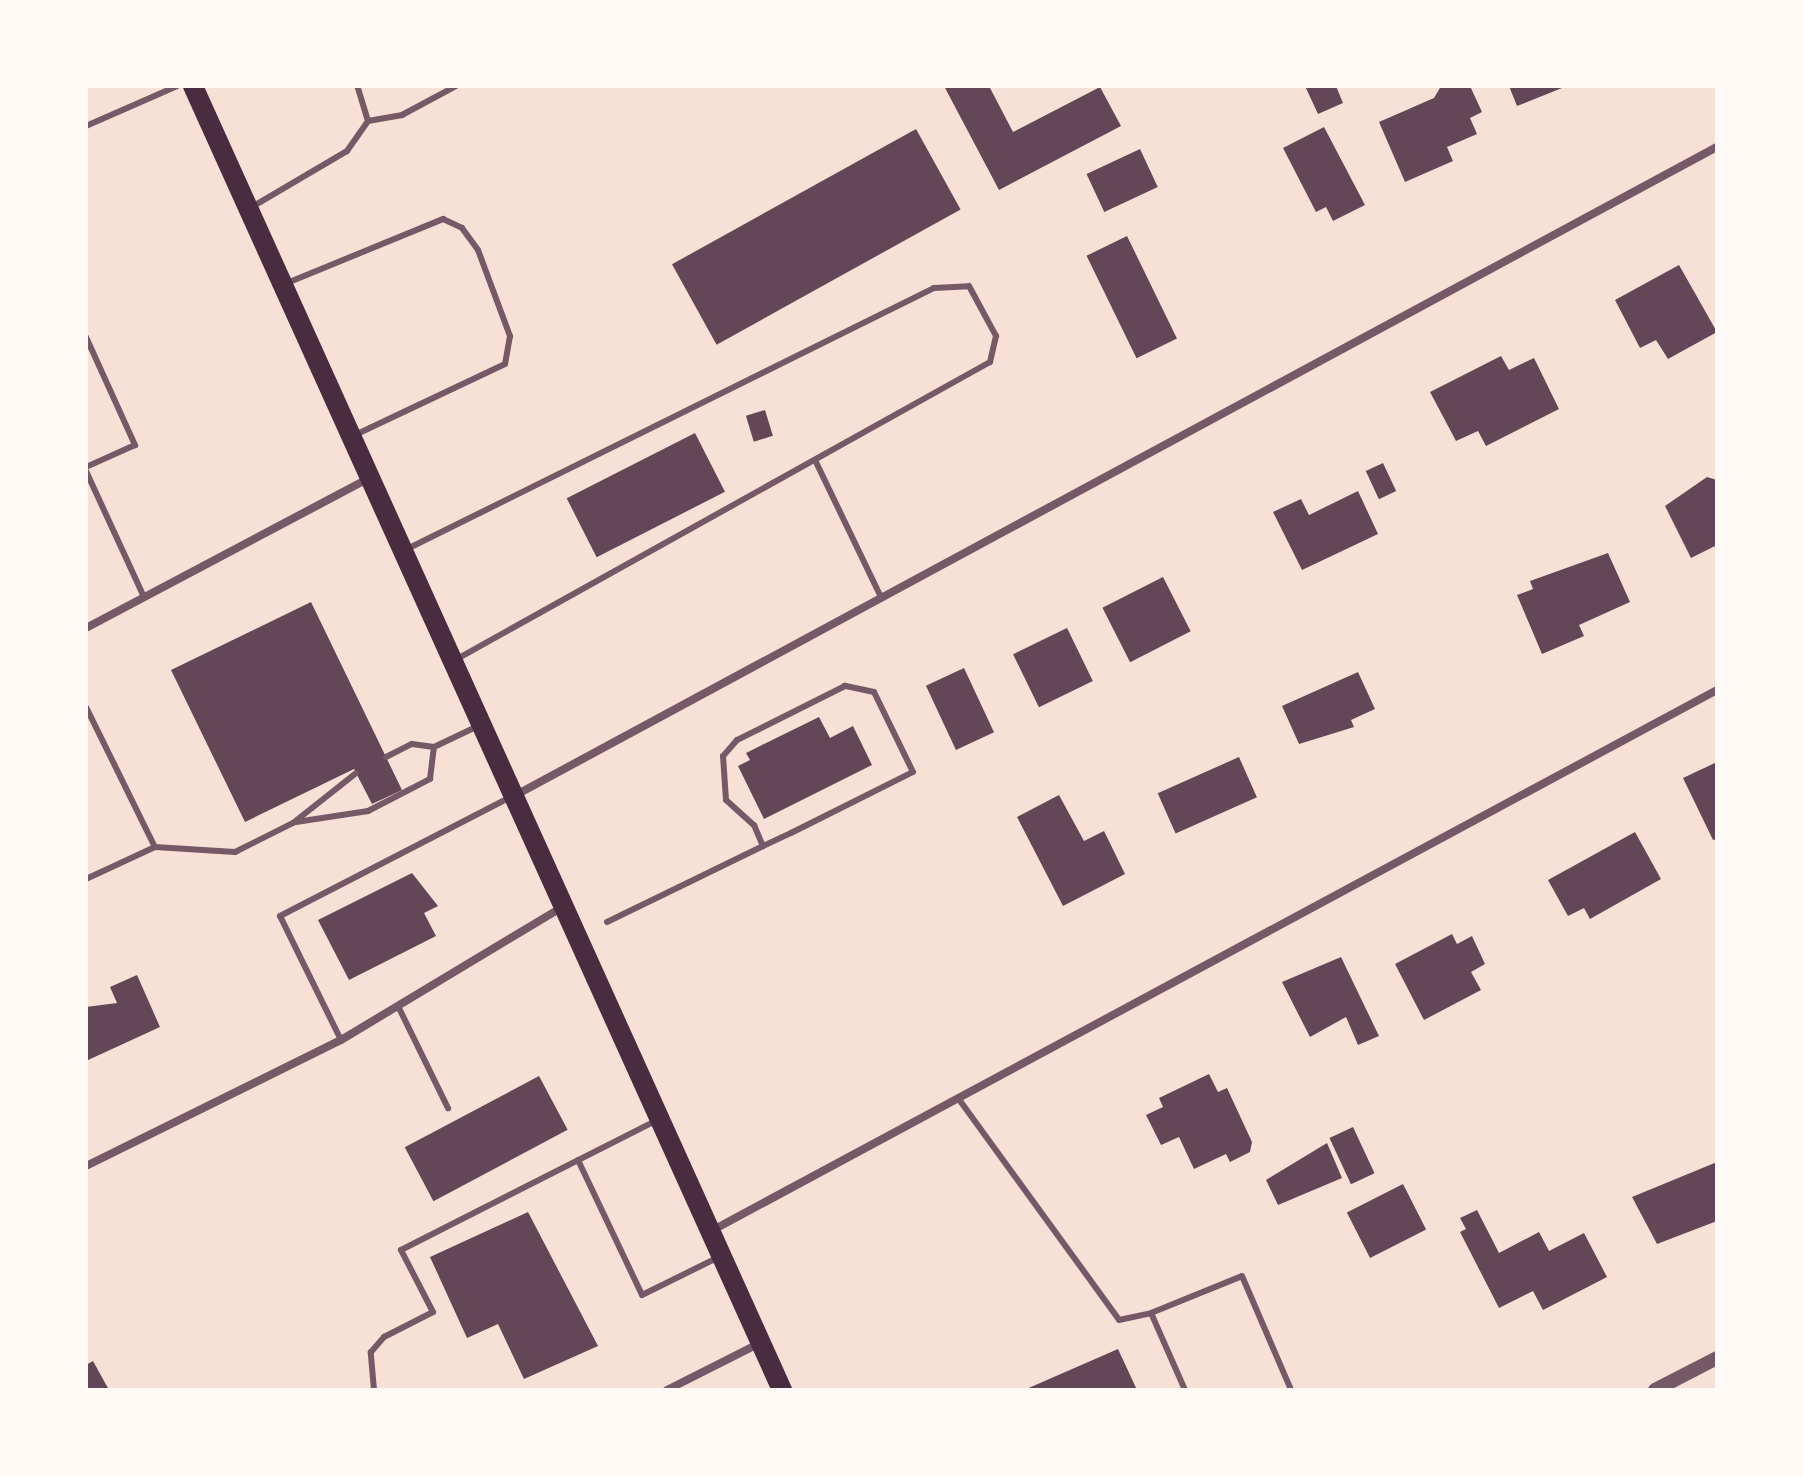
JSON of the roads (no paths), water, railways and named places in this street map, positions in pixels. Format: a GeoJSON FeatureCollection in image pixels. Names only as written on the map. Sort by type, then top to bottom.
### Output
{"type":"FeatureCollection","features":[{"type":"Feature","properties":{"kind":"main road"},"geometry":{"type":"LineString","coordinates":[[193,86],[513,796],[713,1230],[759,1344],[782,1390]]}},
{"type":"Feature","properties":{"kind":"street"},"geometry":{"type":"LineString","coordinates":[[513,796],[1717,147]]}},
{"type":"Feature","properties":{"kind":"street"},"geometry":{"type":"LineString","coordinates":[[86,628],[369,477]]}},
{"type":"Feature","properties":{"kind":"street"},"geometry":{"type":"LineString","coordinates":[[713,1230],[1717,690]]}},
{"type":"Feature","properties":{"kind":"street"},"geometry":{"type":"LineString","coordinates":[[86,1166],[341,1040],[565,905]]}},
{"type":"Feature","properties":{"kind":"street"},"geometry":{"type":"LineString","coordinates":[[667,1390],[759,1344]]}},
{"type":"Feature","properties":{"kind":"street"},"geometry":{"type":"LineString","coordinates":[[1655,1390],[1717,1358]]}},
{"type":"Feature","properties":{"kind":"lane"},"geometry":{"type":"LineString","coordinates":[[86,126],[177,86]]}},
{"type":"Feature","properties":{"kind":"lane"},"geometry":{"type":"LineString","coordinates":[[357,86],[368,121]]}},
{"type":"Feature","properties":{"kind":"lane"},"geometry":{"type":"LineString","coordinates":[[249,209],[347,151],[368,121],[402,115],[456,86]]}},
{"type":"Feature","properties":{"kind":"lane"},"geometry":{"type":"LineString","coordinates":[[283,285],[443,219],[462,228],[478,250],[510,336],[505,364],[352,437]]}},
{"type":"Feature","properties":{"kind":"lane"},"geometry":{"type":"LineString","coordinates":[[403,551],[934,288],[969,286],[996,336],[990,362],[452,661]]}},
{"type":"Feature","properties":{"kind":"lane"},"geometry":{"type":"LineString","coordinates":[[86,337],[135,445],[86,469],[144,597]]}},
{"type":"Feature","properties":{"kind":"lane"},"geometry":{"type":"LineString","coordinates":[[815,460],[881,597]]}},
{"type":"Feature","properties":{"kind":"lane"},"geometry":{"type":"LineString","coordinates":[[607,922],[763,846],[913,772],[874,692],[845,686],[737,740],[723,756],[726,800],[754,825],[763,846]]}},
{"type":"Feature","properties":{"kind":"lane"},"geometry":{"type":"LineString","coordinates":[[86,707],[155,847]]}},
{"type":"Feature","properties":{"kind":"lane"},"geometry":{"type":"LineString","coordinates":[[386,757],[412,744],[434,747],[481,725]]}},
{"type":"Feature","properties":{"kind":"lane"},"geometry":{"type":"LineString","coordinates":[[293,823],[368,811],[430,779],[434,747]]}},
{"type":"Feature","properties":{"kind":"lane"},"geometry":{"type":"LineString","coordinates":[[86,879],[155,847],[235,852],[293,823],[356,773]]}},
{"type":"Feature","properties":{"kind":"lane"},"geometry":{"type":"LineString","coordinates":[[341,1040],[280,916],[513,796]]}},
{"type":"Feature","properties":{"kind":"lane"},"geometry":{"type":"LineString","coordinates":[[398,1006],[448,1108]]}},
{"type":"Feature","properties":{"kind":"lane"},"geometry":{"type":"LineString","coordinates":[[958,1098],[1119,1320],[1151,1313],[1242,1276],[1291,1390]]}},
{"type":"Feature","properties":{"kind":"lane"},"geometry":{"type":"LineString","coordinates":[[374,1390],[371,1352],[384,1337],[433,1312],[401,1250],[662,1118]]}},
{"type":"Feature","properties":{"kind":"lane"},"geometry":{"type":"LineString","coordinates":[[578,1160],[642,1295],[723,1255]]}},
{"type":"Feature","properties":{"kind":"lane"},"geometry":{"type":"LineString","coordinates":[[1151,1313],[1185,1390]]}}]}
